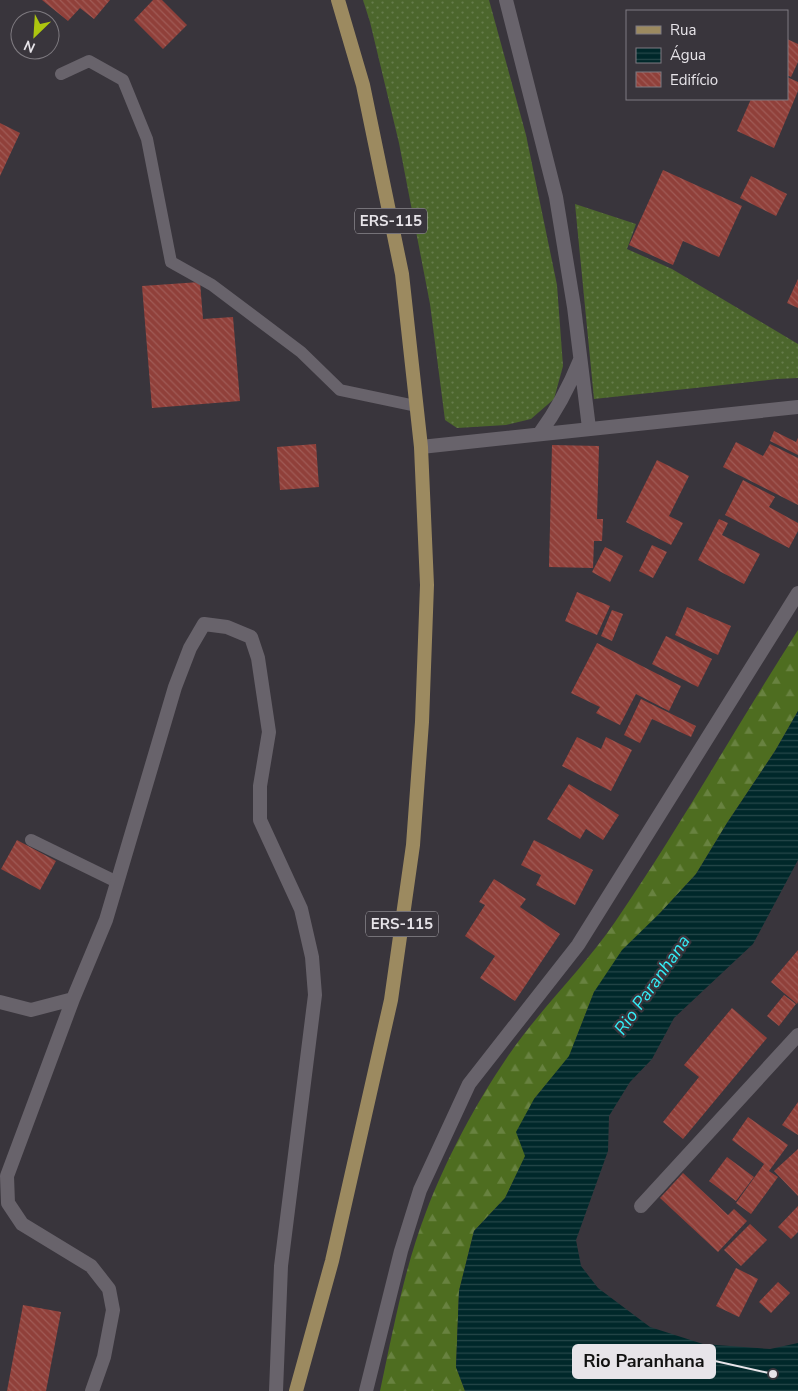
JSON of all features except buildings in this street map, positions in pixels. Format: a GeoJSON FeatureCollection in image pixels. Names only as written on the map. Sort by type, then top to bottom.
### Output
{"type":"FeatureCollection","features":[{"type":"Feature","properties":{"kind":"main road","name":"ERS-115"},"geometry":{"type":"LineString","coordinates":[[296,1391],[332,1261],[391,1000],[413,846],[422,722],[427,585],[421,447],[402,274],[363,85],[338,0]]}},
{"type":"Feature","properties":{"kind":"street"},"geometry":{"type":"LineString","coordinates":[[506,0],[556,197],[574,307],[589,428]]}},
{"type":"Feature","properties":{"kind":"street"},"geometry":{"type":"LineString","coordinates":[[540,433],[555,413],[567,391],[580,359]]}},
{"type":"Feature","properties":{"kind":"street"},"geometry":{"type":"LineString","coordinates":[[421,447],[798,407]]}},
{"type":"Feature","properties":{"kind":"street"},"geometry":{"type":"LineString","coordinates":[[366,1391],[401,1251],[420,1190],[469,1084],[578,945],[798,593]]}},
{"type":"Feature","properties":{"kind":"street"},"geometry":{"type":"LineString","coordinates":[[92,1391],[104,1357],[113,1310],[109,1289],[91,1266],[22,1224],[8,1203],[7,1176],[72,999],[106,920],[174,687],[190,648],[204,624],[227,627],[251,637],[258,658],[269,732],[260,786],[260,820],[301,909],[312,957],[315,995],[281,1266],[276,1391]]}},
{"type":"Feature","properties":{"kind":"street"},"geometry":{"type":"LineString","coordinates":[[0,1002],[31,1010],[72,999]]}},
{"type":"Feature","properties":{"kind":"street"},"geometry":{"type":"LineString","coordinates":[[641,1206],[798,1035]]}},
{"type":"Feature","properties":{"kind":"lane"},"geometry":{"type":"LineString","coordinates":[[61,74],[89,61],[123,80],[146,139],[170,262],[212,284],[301,352],[340,390],[416,406]]}},
{"type":"Feature","properties":{"kind":"lane"},"geometry":{"type":"LineString","coordinates":[[31,840],[117,882]]}},
{"type":"Feature","properties":{"kind":"green space"},"geometry":{"type":"Polygon","coordinates":[[[363,0],[489,0],[526,135],[557,285],[563,366],[554,399],[531,419],[506,425],[457,428],[445,420],[430,304],[399,143],[363,0]]]}},
{"type":"Feature","properties":{"kind":"green space"},"geometry":{"type":"Polygon","coordinates":[[[575,204],[636,224],[627,249],[672,269],[798,344],[798,378],[594,399],[575,204]]]}},
{"type":"Feature","properties":{"kind":"green space"},"geometry":{"type":"Polygon","coordinates":[[[798,630],[798,711],[775,751],[696,874],[661,912],[594,992],[569,1057],[534,1099],[526,1155],[505,1198],[474,1231],[459,1291],[456,1367],[465,1391],[380,1391],[400,1300],[418,1234],[452,1152],[473,1112],[520,1039],[615,922],[662,850],[798,630]]]}},
{"type":"Feature","properties":{"kind":"water"},"geometry":{"type":"Polygon","coordinates":[[[798,711],[798,860],[753,944],[674,1018],[652,1059],[630,1082],[609,1116],[608,1151],[576,1240],[581,1266],[598,1288],[650,1327],[703,1344],[770,1349],[798,1343],[798,1391],[465,1391],[456,1367],[459,1291],[474,1231],[505,1198],[525,1156],[516,1132],[534,1099],[569,1056],[594,992],[622,950],[696,874],[775,751],[798,711]]]}},
{"type":"Feature","properties":{"kind":"place","name":"Rio Paranhana"},"geometry":{"type":"Point","coordinates":[773,1374]}}]}
